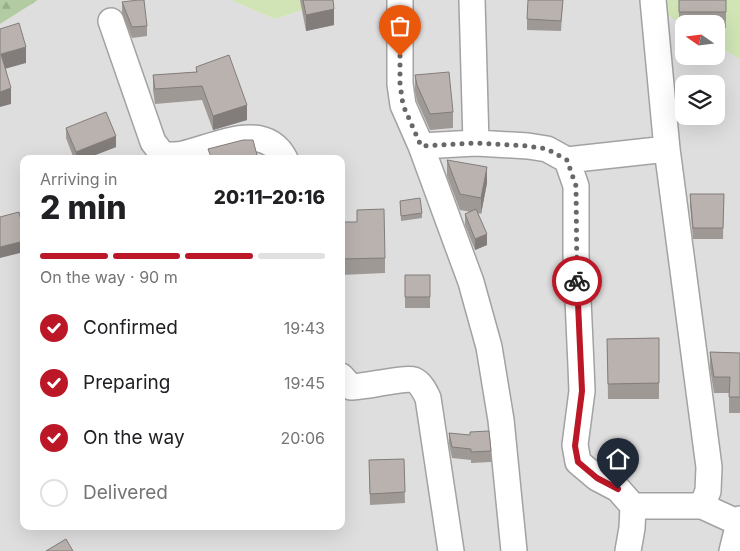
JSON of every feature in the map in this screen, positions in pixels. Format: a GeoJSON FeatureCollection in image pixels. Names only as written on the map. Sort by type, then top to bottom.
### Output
{"type":"FeatureCollection","features":[{"type":"Feature","properties":{"kind":"street"},"geometry":{"type":"LineString","coordinates":[[400,0],[400,84],[403,105],[421,146],[471,282],[489,346],[502,420],[514,551]]}},
{"type":"Feature","properties":{"kind":"street"},"geometry":{"type":"LineString","coordinates":[[472,0],[476,143]]}},
{"type":"Feature","properties":{"kind":"street"},"geometry":{"type":"LineString","coordinates":[[653,0],[668,149],[710,467],[708,491],[702,506]]}},
{"type":"Feature","properties":{"kind":"street"},"geometry":{"type":"LineString","coordinates":[[111,21],[153,142],[163,155],[182,154],[242,138],[260,138],[273,144],[282,155]]}},
{"type":"Feature","properties":{"kind":"street"},"geometry":{"type":"LineString","coordinates":[[421,146],[476,143],[547,149],[567,160],[668,149]]}},
{"type":"Feature","properties":{"kind":"street"},"geometry":{"type":"LineString","coordinates":[[567,160],[576,186],[576,255],[582,391],[575,446],[578,462],[597,478],[618,489],[633,506],[628,551]]}},
{"type":"Feature","properties":{"kind":"street"},"geometry":{"type":"LineString","coordinates":[[345,381],[351,388],[401,380],[414,380],[422,386],[428,398],[451,551]]}},
{"type":"Feature","properties":{"kind":"street"},"geometry":{"type":"LineString","coordinates":[[633,506],[702,506],[740,521],[732,551]]}},
{"type":"Feature","properties":{"kind":"shaded area"},"geometry":{"type":"Polygon","coordinates":[[[38,0],[231,0],[275,19],[333,0],[642,0],[675,20],[675,65],[725,65],[725,50],[740,59],[740,551],[0,551],[0,24],[38,0]]]}},
{"type":"Feature","properties":{"kind":"green space"},"geometry":{"type":"Polygon","coordinates":[[[0,0],[38,0],[0,24],[0,0]]]}},
{"type":"Feature","properties":{"kind":"green space"},"geometry":{"type":"Polygon","coordinates":[[[231,0],[333,0],[275,19],[231,0]]]}},
{"type":"Feature","properties":{"kind":"green space"},"geometry":{"type":"Polygon","coordinates":[[[642,0],[740,0],[740,59],[725,50],[725,15],[675,15],[675,20],[642,0]]]}},
{"type":"Feature","properties":{"kind":"building"},"geometry":{"type":"Polygon","coordinates":[[[144,0],[147,26],[132,27],[122,2],[144,0]]]}},
{"type":"Feature","properties":{"kind":"building"},"geometry":{"type":"Polygon","coordinates":[[[303,0],[333,0],[334,9],[306,15],[303,0]]]}},
{"type":"Feature","properties":{"kind":"building"},"geometry":{"type":"Polygon","coordinates":[[[528,0],[563,0],[561,21],[527,19],[528,0]]]}},
{"type":"Feature","properties":{"kind":"building"},"geometry":{"type":"Polygon","coordinates":[[[679,0],[726,0],[726,12],[679,12],[679,0]]]}},
{"type":"Feature","properties":{"kind":"building"},"geometry":{"type":"Polygon","coordinates":[[[19,23],[26,47],[1,54],[11,88],[0,92],[0,29],[19,23]]]}},
{"type":"Feature","properties":{"kind":"building"},"geometry":{"type":"Polygon","coordinates":[[[229,55],[247,105],[213,116],[202,86],[155,89],[153,75],[197,72],[196,67],[229,55]]]}},
{"type":"Feature","properties":{"kind":"building"},"geometry":{"type":"Polygon","coordinates":[[[449,72],[453,112],[430,114],[417,85],[415,75],[449,72]]]}},
{"type":"Feature","properties":{"kind":"building"},"geometry":{"type":"Polygon","coordinates":[[[106,112],[116,136],[76,152],[66,128],[106,112]]]}},
{"type":"Feature","properties":{"kind":"building"},"geometry":{"type":"Polygon","coordinates":[[[243,140],[253,140],[257,155],[210,155],[208,149],[243,140]]]}},
{"type":"Feature","properties":{"kind":"building"},"geometry":{"type":"Polygon","coordinates":[[[447,160],[487,167],[481,198],[460,194],[447,160]]]}},
{"type":"Feature","properties":{"kind":"building"},"geometry":{"type":"Polygon","coordinates":[[[690,194],[724,194],[723,228],[693,228],[690,194]]]}},
{"type":"Feature","properties":{"kind":"building"},"geometry":{"type":"Polygon","coordinates":[[[420,198],[422,213],[401,216],[400,201],[420,198]]]}},
{"type":"Feature","properties":{"kind":"building"},"geometry":{"type":"Polygon","coordinates":[[[384,209],[385,258],[345,259],[345,222],[357,222],[357,210],[384,209]]]}},
{"type":"Feature","properties":{"kind":"building"},"geometry":{"type":"Polygon","coordinates":[[[476,209],[487,234],[475,239],[465,214],[476,209]]]}},
{"type":"Feature","properties":{"kind":"building"},"geometry":{"type":"Polygon","coordinates":[[[19,212],[20,242],[0,247],[0,217],[19,212]]]}},
{"type":"Feature","properties":{"kind":"building"},"geometry":{"type":"Polygon","coordinates":[[[405,275],[430,275],[430,297],[405,297],[405,275]]]}},
{"type":"Feature","properties":{"kind":"building"},"geometry":{"type":"Polygon","coordinates":[[[659,338],[659,383],[608,384],[607,339],[659,338]]]}},
{"type":"Feature","properties":{"kind":"building"},"geometry":{"type":"Polygon","coordinates":[[[710,352],[740,353],[740,397],[729,397],[730,377],[714,377],[710,352]]]}},
{"type":"Feature","properties":{"kind":"building"},"geometry":{"type":"Polygon","coordinates":[[[489,431],[491,451],[471,452],[471,449],[452,447],[449,433],[470,435],[470,432],[489,431]]]}},
{"type":"Feature","properties":{"kind":"building"},"geometry":{"type":"Polygon","coordinates":[[[404,459],[405,492],[370,494],[369,460],[404,459]]]}},
{"type":"Feature","properties":{"kind":"building"},"geometry":{"type":"Polygon","coordinates":[[[66,539],[73,551],[46,551],[66,539]]]}},
{"type":"Feature","properties":{"kind":"way so far"},"geometry":{"type":"LineString","coordinates":[[400,56],[400,84],[403,105],[421,146],[476,143],[528,146],[547,149],[567,160],[576,186],[577,281]]}},
{"type":"Feature","properties":{"kind":"route"},"geometry":{"type":"LineString","coordinates":[[577,281],[582,391],[575,446],[578,462],[597,478],[618,489]]}}]}
